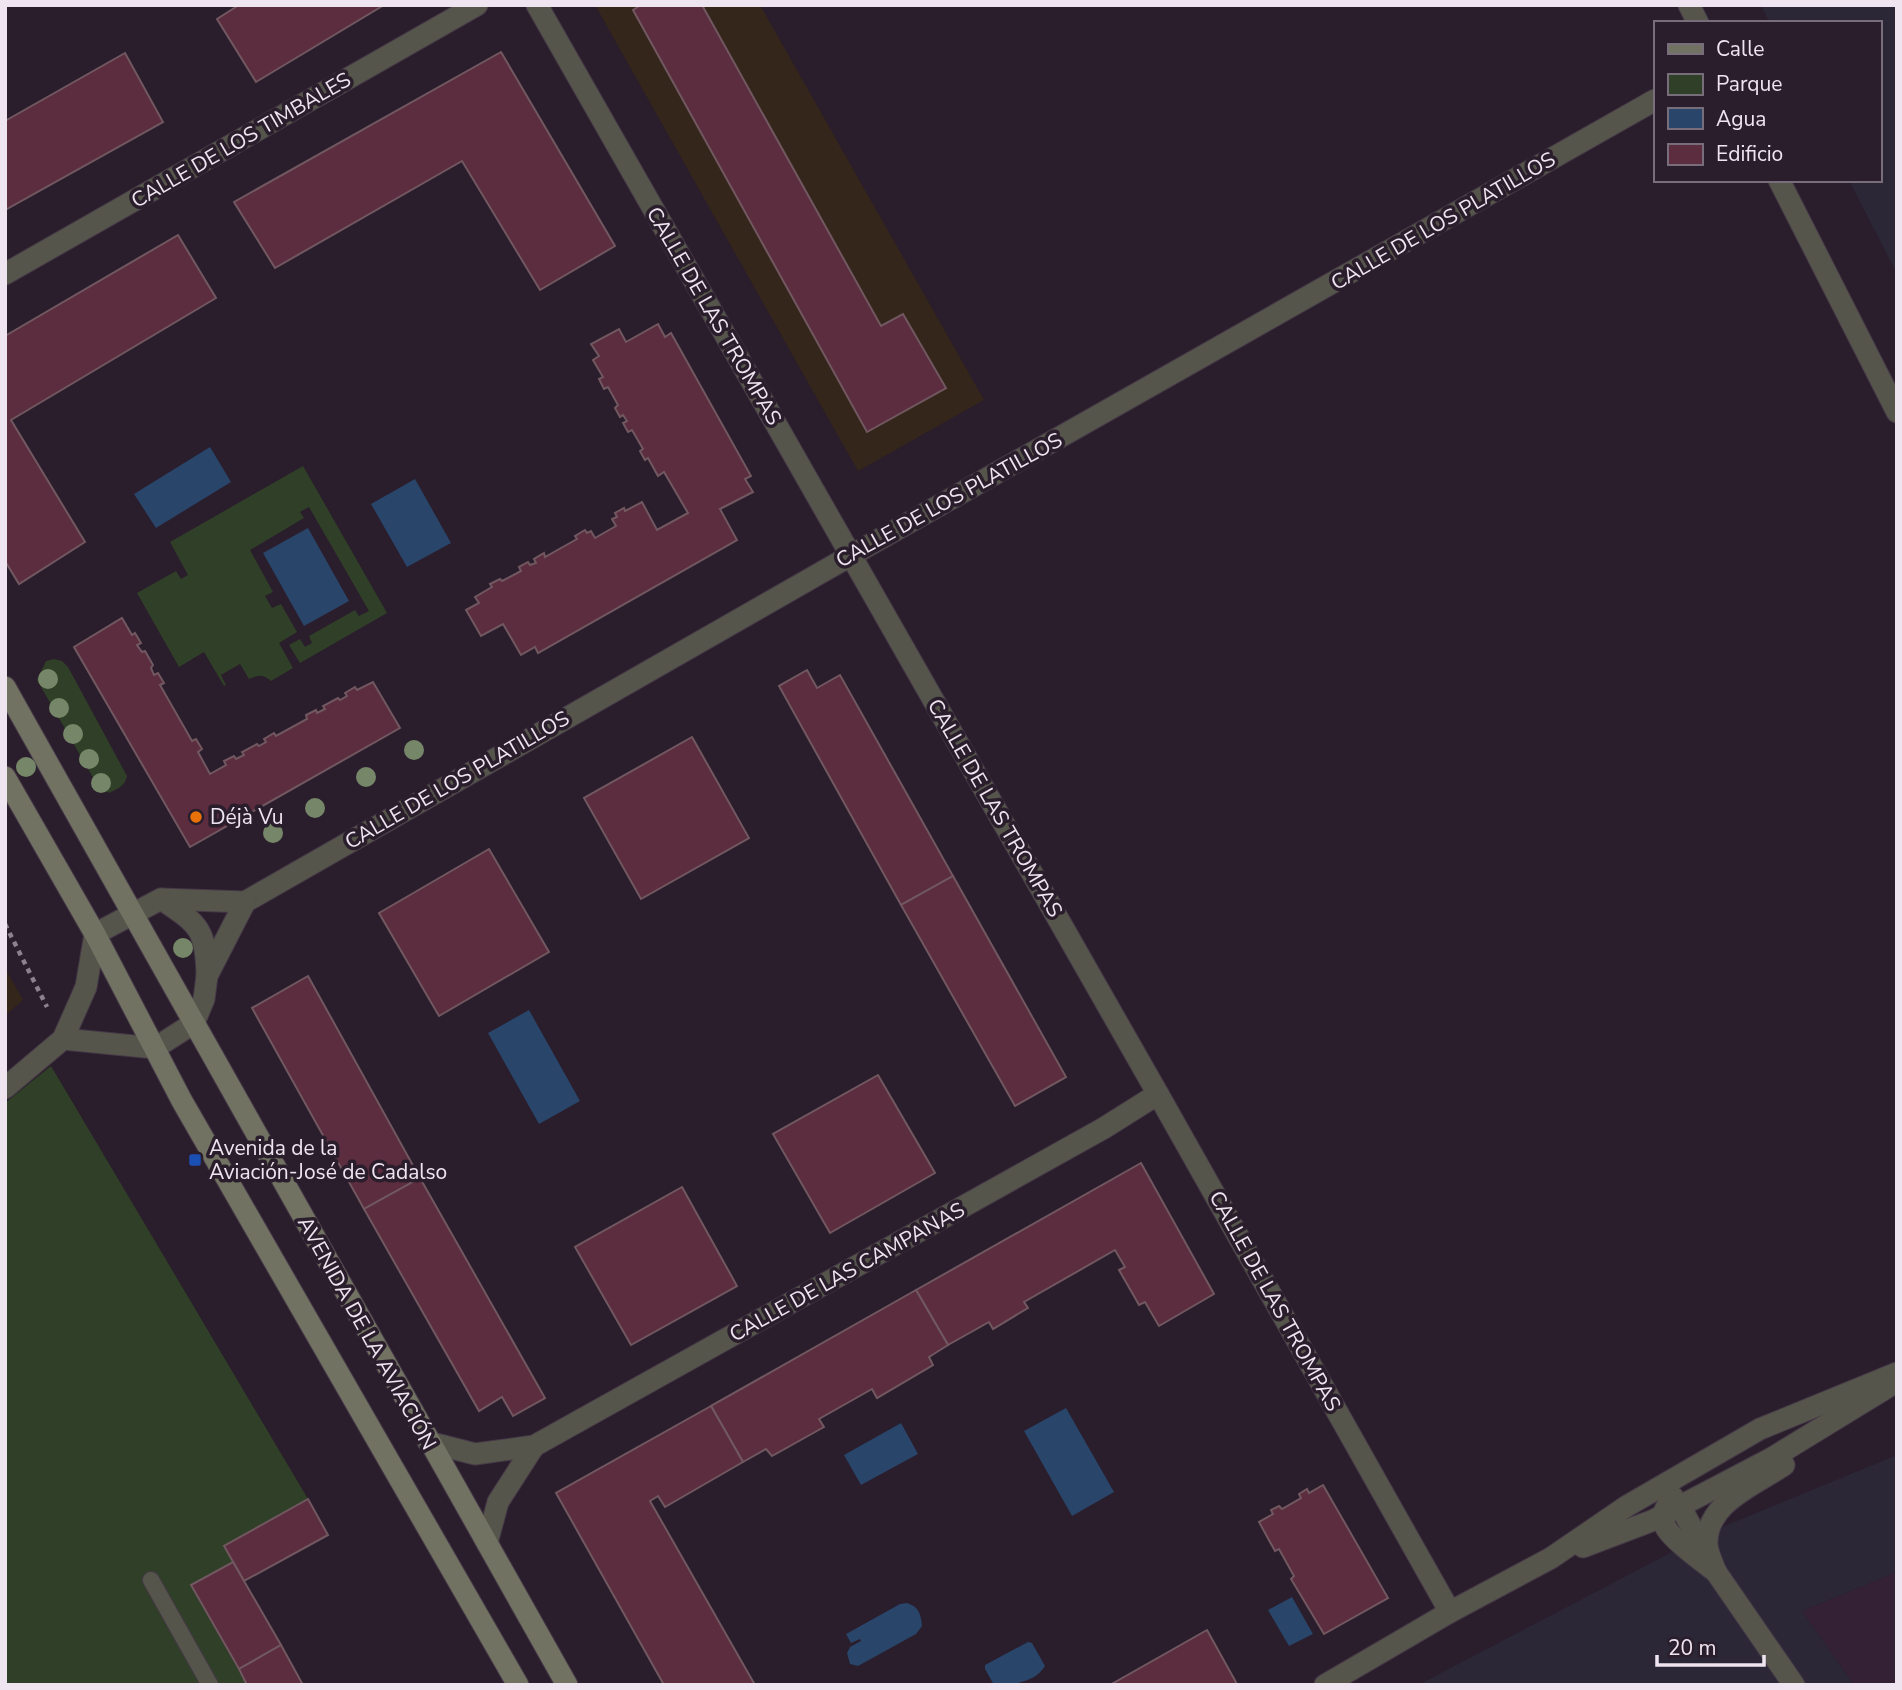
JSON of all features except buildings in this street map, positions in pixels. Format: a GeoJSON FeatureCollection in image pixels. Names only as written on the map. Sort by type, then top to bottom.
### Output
{"type":"FeatureCollection","features":[{"type":"Feature","properties":{"kind":"main road","name":"AVENIDA DE LA AVIACIÓN"},"geometry":{"type":"LineString","coordinates":[[5,687],[567,1685]]}},
{"type":"Feature","properties":{"kind":"main road","name":"AVENIDA DE LA AVIACIÓN"},"geometry":{"type":"LineString","coordinates":[[5,777],[95,934],[183,1101],[518,1685]]}},
{"type":"Feature","properties":{"kind":"street","name":"CALLE DE LOS TIMBALES"},"geometry":{"type":"LineString","coordinates":[[5,274],[477,5]]}},
{"type":"Feature","properties":{"kind":"street","name":"CALLE DE LAS TROMPAS"},"geometry":{"type":"LineString","coordinates":[[537,5],[1450,1612]]}},
{"type":"Feature","properties":{"kind":"street"},"geometry":{"type":"LineString","coordinates":[[1689,5],[1697,21]]}},
{"type":"Feature","properties":{"kind":"street","name":"CALLE DE LOS PLATILLOS"},"geometry":{"type":"LineString","coordinates":[[245,902],[1654,101]]}},
{"type":"Feature","properties":{"kind":"street"},"geometry":{"type":"LineString","coordinates":[[1780,182],[1897,412]]}},
{"type":"Feature","properties":{"kind":"street"},"geometry":{"type":"LineString","coordinates":[[63,1039],[155,1048],[194,1023],[204,999],[207,976],[202,936],[193,920],[161,899]]}},
{"type":"Feature","properties":{"kind":"street"},"geometry":{"type":"LineString","coordinates":[[5,1088],[63,1039],[86,987],[95,934],[132,913],[161,899],[245,902],[207,976]]}},
{"type":"Feature","properties":{"kind":"street","name":"CALLE DE LAS CAMPANAS"},"geometry":{"type":"LineString","coordinates":[[428,1442],[475,1454],[534,1446],[1104,1129],[1158,1094]]}},
{"type":"Feature","properties":{"kind":"street"},"geometry":{"type":"LineString","coordinates":[[1668,1502],[1759,1429],[1897,1379]]}},
{"type":"Feature","properties":{"kind":"street"},"geometry":{"type":"LineString","coordinates":[[1325,1685],[1450,1612],[1551,1558],[1627,1506],[1668,1502],[1772,1458],[1839,1419],[1897,1379]]}},
{"type":"Feature","properties":{"kind":"street"},"geometry":{"type":"LineString","coordinates":[[1716,1572],[1707,1545],[1713,1519],[1721,1506],[1782,1466],[1897,1379]]}},
{"type":"Feature","properties":{"kind":"street","name":"CALLE DE LAS CAMPANAS"},"geometry":{"type":"LineString","coordinates":[[487,1543],[499,1502],[534,1446]]}},
{"type":"Feature","properties":{"kind":"street"},"geometry":{"type":"LineString","coordinates":[[1668,1502],[1794,1685]]}},
{"type":"Feature","properties":{"kind":"lane"},"geometry":{"type":"LineString","coordinates":[[151,1580],[210,1685]]}},
{"type":"Feature","properties":{"kind":"path"},"geometry":{"type":"LineString","coordinates":[[5,924],[63,1039]]}},
{"type":"Feature","properties":{"kind":"shaded area"},"geometry":{"type":"Polygon","coordinates":[[[595,5],[760,5],[984,400],[858,471],[595,5]]]}},
{"type":"Feature","properties":{"kind":"shaded area"},"geometry":{"type":"Polygon","coordinates":[[[1761,5],[1897,5],[1897,274],[1850,182],[1881,182],[1881,21],[1769,21],[1761,5]]]}},
{"type":"Feature","properties":{"kind":"shaded area"},"geometry":{"type":"Polygon","coordinates":[[[5,968],[23,1000],[5,1016],[5,968]]]}},
{"type":"Feature","properties":{"kind":"shaded area"},"geometry":{"type":"Polygon","coordinates":[[[1897,1455],[1897,1572],[1802,1611],[1854,1685],[1418,1685],[1710,1532],[1897,1455]]]}},
{"type":"Feature","properties":{"kind":"shaded area"},"geometry":{"type":"Polygon","coordinates":[[[1897,1572],[1897,1685],[1854,1685],[1802,1611],[1897,1572]]]}},
{"type":"Feature","properties":{"kind":"green space"},"geometry":{"type":"Polygon","coordinates":[[[303,466],[387,613],[300,663],[289,645],[300,639],[305,647],[312,643],[309,636],[355,610],[359,616],[369,611],[309,507],[300,512],[304,518],[250,550],[273,592],[265,596],[272,608],[281,604],[297,632],[279,643],[293,668],[271,681],[260,676],[249,679],[240,664],[221,675],[226,685],[224,686],[204,652],[179,667],[137,593],[176,571],[181,579],[188,575],[170,542],[303,466]]]}},
{"type":"Feature","properties":{"kind":"green space"},"geometry":{"type":"Polygon","coordinates":[[[46,661],[62,661],[68,667],[127,776],[123,785],[109,793],[95,781],[37,680],[46,661]]]}},
{"type":"Feature","properties":{"kind":"green space"},"geometry":{"type":"Polygon","coordinates":[[[51,1066],[308,1499],[224,1546],[233,1562],[191,1586],[247,1685],[5,1685],[5,1103],[51,1066]]]}},
{"type":"Feature","properties":{"kind":"water"},"geometry":{"type":"Polygon","coordinates":[[[210,447],[231,482],[156,528],[134,494],[210,447]]]}},
{"type":"Feature","properties":{"kind":"water"},"geometry":{"type":"Polygon","coordinates":[[[415,479],[451,543],[407,567],[371,504],[415,479]]]}},
{"type":"Feature","properties":{"kind":"water"},"geometry":{"type":"Polygon","coordinates":[[[308,528],[349,601],[304,626],[263,553],[308,528]]]}},
{"type":"Feature","properties":{"kind":"water"},"geometry":{"type":"Polygon","coordinates":[[[529,1010],[580,1101],[539,1124],[488,1033],[529,1010]]]}},
{"type":"Feature","properties":{"kind":"water"},"geometry":{"type":"Polygon","coordinates":[[[1066,1408],[1114,1492],[1072,1516],[1024,1431],[1066,1408]]]}},
{"type":"Feature","properties":{"kind":"water"},"geometry":{"type":"Polygon","coordinates":[[[901,1423],[918,1454],[861,1485],[844,1455],[901,1423]]]}},
{"type":"Feature","properties":{"kind":"water"},"geometry":{"type":"Polygon","coordinates":[[[1292,1597],[1313,1634],[1289,1646],[1268,1610],[1292,1597]]]}},
{"type":"Feature","properties":{"kind":"water"},"geometry":{"type":"Polygon","coordinates":[[[907,1603],[917,1609],[920,1615],[922,1626],[916,1634],[858,1666],[850,1664],[847,1653],[850,1647],[861,1641],[860,1639],[851,1643],[846,1634],[900,1604],[907,1603]]]}},
{"type":"Feature","properties":{"kind":"water"},"geometry":{"type":"Polygon","coordinates":[[[1028,1642],[1032,1643],[1045,1666],[1041,1672],[1022,1682],[994,1685],[985,1665],[1028,1642]]]}},
{"type":"Feature","properties":{"kind":"place","name":"Déjà Vu"},"geometry":{"type":"Point","coordinates":[196,817]}},
{"type":"Feature","properties":{"kind":"place","name":"Avenida de la Aviación-José de Cadalso"},"geometry":{"type":"Point","coordinates":[195,1160]}}]}
